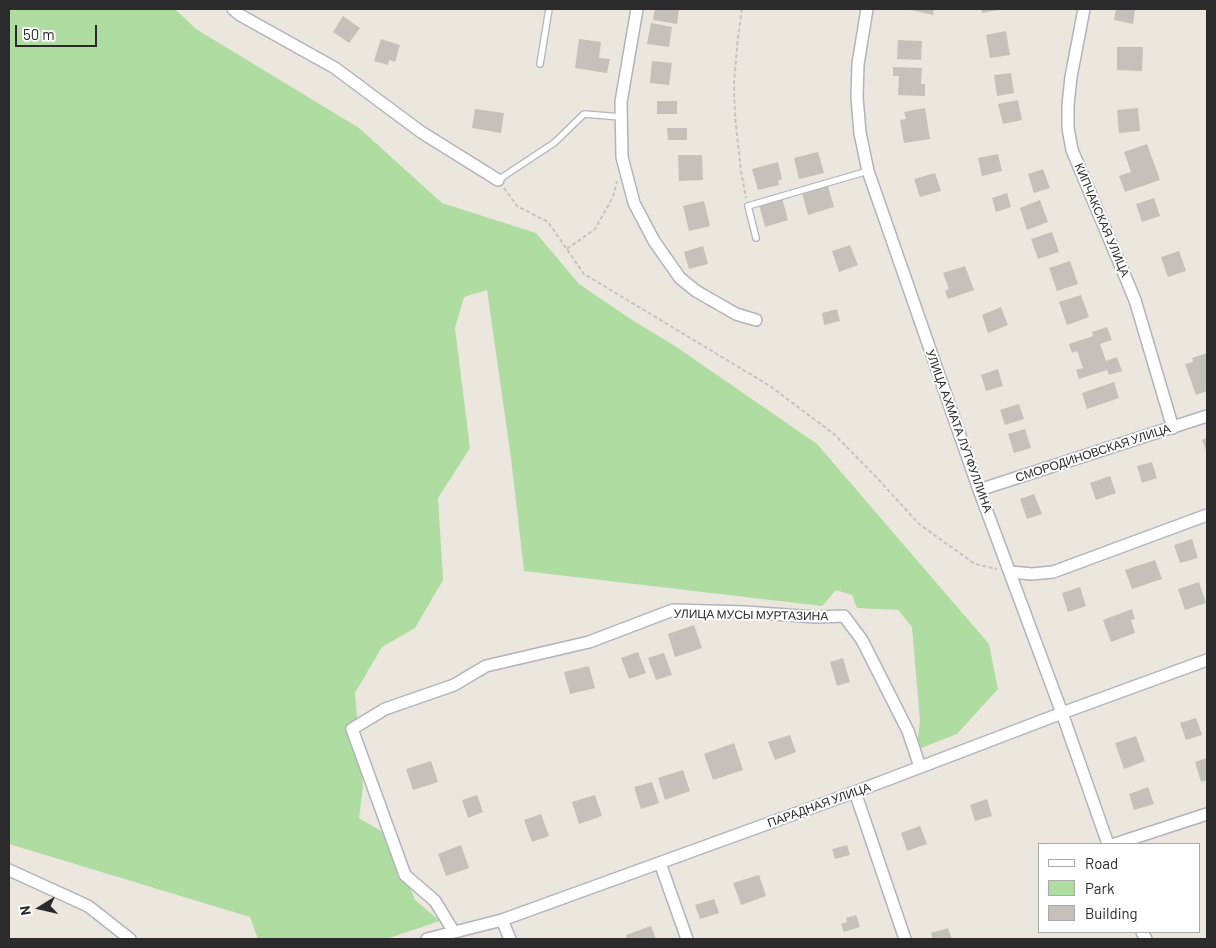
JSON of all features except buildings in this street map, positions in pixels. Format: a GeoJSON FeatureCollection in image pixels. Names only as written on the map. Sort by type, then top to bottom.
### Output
{"type":"FeatureCollection","features":[{"type":"Feature","properties":{"kind":"street"},"geometry":{"type":"LineString","coordinates":[[233,9],[240,15],[335,68],[421,132],[498,180]]}},
{"type":"Feature","properties":{"kind":"street"},"geometry":{"type":"LineString","coordinates":[[637,9],[620,102],[622,157],[627,181],[642,220],[680,278],[696,291],[736,314],[756,320]]}},
{"type":"Feature","properties":{"kind":"street","name":"УЛИЦА АХМАТА ЛУТФУЛЛИНА"},"geometry":{"type":"LineString","coordinates":[[867,9],[858,64],[856,97],[860,133],[868,171],[979,490],[1062,713],[1108,843]]}},
{"type":"Feature","properties":{"kind":"street","name":"КИПЧАКСКАЯ УЛИЦА"},"geometry":{"type":"LineString","coordinates":[[1084,9],[1069,96],[1068,128],[1072,150],[1135,300],[1173,428]]}},
{"type":"Feature","properties":{"kind":"street","name":"СМОРОДИНОВСКАЯ УЛИЦА"},"geometry":{"type":"LineString","coordinates":[[979,490],[1207,416]]}},
{"type":"Feature","properties":{"kind":"street"},"geometry":{"type":"LineString","coordinates":[[1010,572],[1032,574],[1053,572],[1207,515]]}},
{"type":"Feature","properties":{"kind":"street","name":"УЛИЦА МУСЫ МУРТАЗИНА"},"geometry":{"type":"LineString","coordinates":[[454,932],[435,901],[405,875],[352,729],[385,709],[454,684],[486,666],[589,642],[673,610],[745,612],[816,617],[844,616],[867,648],[908,732],[920,767]]}},
{"type":"Feature","properties":{"kind":"street","name":"ПАРАДНАЯ УЛИЦА"},"geometry":{"type":"LineString","coordinates":[[427,939],[502,920],[855,792],[1207,660]]}},
{"type":"Feature","properties":{"kind":"street"},"geometry":{"type":"LineString","coordinates":[[855,792],[905,939]]}},
{"type":"Feature","properties":{"kind":"street"},"geometry":{"type":"LineString","coordinates":[[1118,843],[1207,814]]}},
{"type":"Feature","properties":{"kind":"street"},"geometry":{"type":"LineString","coordinates":[[660,863],[687,939]]}},
{"type":"Feature","properties":{"kind":"street"},"geometry":{"type":"LineString","coordinates":[[9,870],[88,906],[130,939]]}},
{"type":"Feature","properties":{"kind":"street"},"geometry":{"type":"LineString","coordinates":[[502,920],[510,939]]}},
{"type":"Feature","properties":{"kind":"lane"},"geometry":{"type":"LineString","coordinates":[[540,64],[549,9]]}},
{"type":"Feature","properties":{"kind":"lane"},"geometry":{"type":"LineString","coordinates":[[498,180],[554,143],[584,114],[621,117]]}},
{"type":"Feature","properties":{"kind":"lane"},"geometry":{"type":"LineString","coordinates":[[756,238],[748,206],[868,171]]}},
{"type":"Feature","properties":{"kind":"path"},"geometry":{"type":"LineString","coordinates":[[742,9],[734,82],[735,117],[740,171],[748,206]]}},
{"type":"Feature","properties":{"kind":"path"},"geometry":{"type":"LineString","coordinates":[[498,180],[517,206],[548,222],[584,274],[770,386],[834,434],[919,524],[975,564],[1010,572]]}},
{"type":"Feature","properties":{"kind":"path"},"geometry":{"type":"LineString","coordinates":[[567,249],[595,229],[613,197],[617,181]]}},
{"type":"Feature","properties":{"kind":"green space"},"geometry":{"type":"Polygon","coordinates":[[[9,9],[175,9],[196,29],[359,128],[442,203],[536,233],[579,284],[675,346],[817,444],[989,644],[998,689],[957,734],[916,750],[920,721],[912,627],[898,610],[857,608],[852,595],[836,590],[822,606],[524,571],[511,458],[487,290],[464,297],[455,328],[470,448],[438,498],[443,580],[415,628],[382,647],[355,693],[363,787],[359,818],[386,834],[394,847],[415,900],[440,921],[386,939],[258,939],[250,917],[9,844],[9,9]]]}}]}
